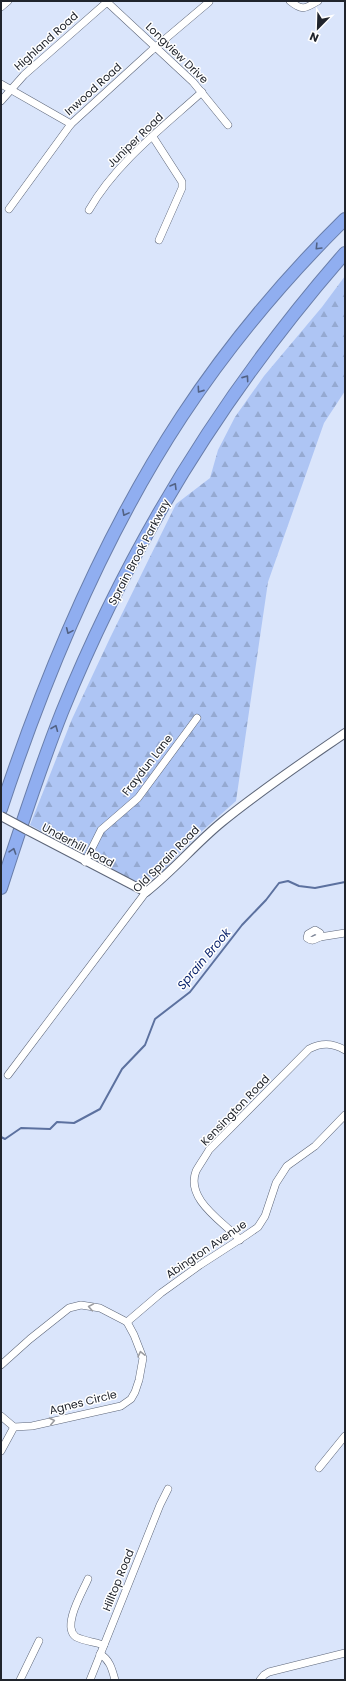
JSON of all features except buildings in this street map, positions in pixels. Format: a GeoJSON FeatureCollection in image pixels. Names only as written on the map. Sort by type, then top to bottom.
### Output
{"type":"FeatureCollection","features":[{"type":"Feature","properties":{"kind":"highway"},"geometry":{"type":"LineString","coordinates":[[1,809],[31,724],[66,638],[104,554],[148,472],[190,405],[240,336],[295,270],[345,219]]}},
{"type":"Feature","properties":{"kind":"highway","name":"Sprain Brook Parkway"},"geometry":{"type":"LineString","coordinates":[[1,888],[39,773],[64,706],[96,635],[144,539],[191,459],[242,382],[298,308],[345,253]]}},
{"type":"Feature","properties":{"kind":"street"},"geometry":{"type":"LineString","coordinates":[[1,7],[8,1]]}},
{"type":"Feature","properties":{"kind":"street","name":"Longview Drive"},"geometry":{"type":"LineString","coordinates":[[107,1],[193,82],[228,125]]}},
{"type":"Feature","properties":{"kind":"street","name":"Highland Road"},"geometry":{"type":"LineString","coordinates":[[1,101],[24,74],[107,1]]}},
{"type":"Feature","properties":{"kind":"street"},"geometry":{"type":"LineString","coordinates":[[290,1],[303,9],[318,1]]}},
{"type":"Feature","properties":{"kind":"street","name":"Inwood Road"},"geometry":{"type":"LineString","coordinates":[[9,209],[71,124],[156,47],[209,2]]}},
{"type":"Feature","properties":{"kind":"street"},"geometry":{"type":"LineString","coordinates":[[1,84],[71,124]]}},
{"type":"Feature","properties":{"kind":"street","name":"Juniper Road"},"geometry":{"type":"LineString","coordinates":[[89,210],[104,187],[127,160],[202,92]]}},
{"type":"Feature","properties":{"kind":"street"},"geometry":{"type":"LineString","coordinates":[[153,137],[182,182],[182,188],[159,240]]}},
{"type":"Feature","properties":{"kind":"street","name":"Fraydun Lane"},"geometry":{"type":"LineString","coordinates":[[85,862],[101,830],[138,798],[196,718]]}},
{"type":"Feature","properties":{"kind":"street","name":"Old Sprain Road"},"geometry":{"type":"LineString","coordinates":[[8,1075],[146,892],[168,874],[202,839],[223,821],[302,762],[345,733]]}},
{"type":"Feature","properties":{"kind":"street","name":"Underhill Road"},"geometry":{"type":"LineString","coordinates":[[1,816],[85,862],[146,892]]}},
{"type":"Feature","properties":{"kind":"street"},"geometry":{"type":"LineString","coordinates":[[320,938],[345,932]]}},
{"type":"Feature","properties":{"kind":"street","name":"Kensington Road"},"geometry":{"type":"LineString","coordinates":[[240,1240],[229,1228],[211,1214],[198,1198],[195,1184],[196,1173],[200,1165],[209,1150],[309,1049],[322,1043],[345,1050]]}},
{"type":"Feature","properties":{"kind":"street","name":"Abington Avenue"},"geometry":{"type":"LineString","coordinates":[[127,1322],[161,1293],[200,1265],[240,1240],[258,1226],[266,1216],[276,1183],[287,1166],[315,1146],[345,1115]]}},
{"type":"Feature","properties":{"kind":"street"},"geometry":{"type":"LineString","coordinates":[[1,1365],[30,1339],[69,1308],[81,1305],[92,1306],[127,1322]]}},
{"type":"Feature","properties":{"kind":"street","name":"Agnes Circle"},"geometry":{"type":"LineString","coordinates":[[14,1427],[32,1426],[121,1406],[130,1399],[139,1380],[143,1358],[127,1322]]}},
{"type":"Feature","properties":{"kind":"street"},"geometry":{"type":"LineString","coordinates":[[1,1416],[14,1427],[1,1451]]}},
{"type":"Feature","properties":{"kind":"street"},"geometry":{"type":"LineString","coordinates":[[319,1468],[345,1436]]}},
{"type":"Feature","properties":{"kind":"street","name":"Hilltop Road"},"geometry":{"type":"LineString","coordinates":[[90,1680],[160,1505],[168,1489]]}},
{"type":"Feature","properties":{"kind":"street"},"geometry":{"type":"LineString","coordinates":[[88,1579],[71,1616],[70,1627],[72,1633],[77,1637],[104,1645]]}},
{"type":"Feature","properties":{"kind":"street"},"geometry":{"type":"LineString","coordinates":[[20,1680],[39,1642]]}},
{"type":"Feature","properties":{"kind":"street"},"geometry":{"type":"LineString","coordinates":[[260,1680],[269,1672],[345,1653]]}},
{"type":"Feature","properties":{"kind":"street"},"geometry":{"type":"LineString","coordinates":[[100,1654],[107,1658],[110,1663],[115,1680]]}},
{"type":"Feature","properties":{"kind":"green space"},"geometry":{"type":"Polygon","coordinates":[[[345,276],[345,391],[324,423],[268,582],[236,801],[193,839],[160,874],[150,879],[136,881],[125,877],[30,825],[72,719],[176,504],[210,478],[218,450],[235,417],[264,376],[322,307],[345,276]]]}},
{"type":"Feature","properties":{"kind":"waterway","name":"Sprain Brook"},"geometry":{"type":"LineString","coordinates":[[1,1137],[5,1139],[21,1128],[50,1129],[57,1122],[74,1123],[100,1109],[122,1069],[145,1045],[155,1019],[190,992],[242,925],[266,900],[279,883],[288,881],[299,886],[315,888],[345,882]]}}]}
